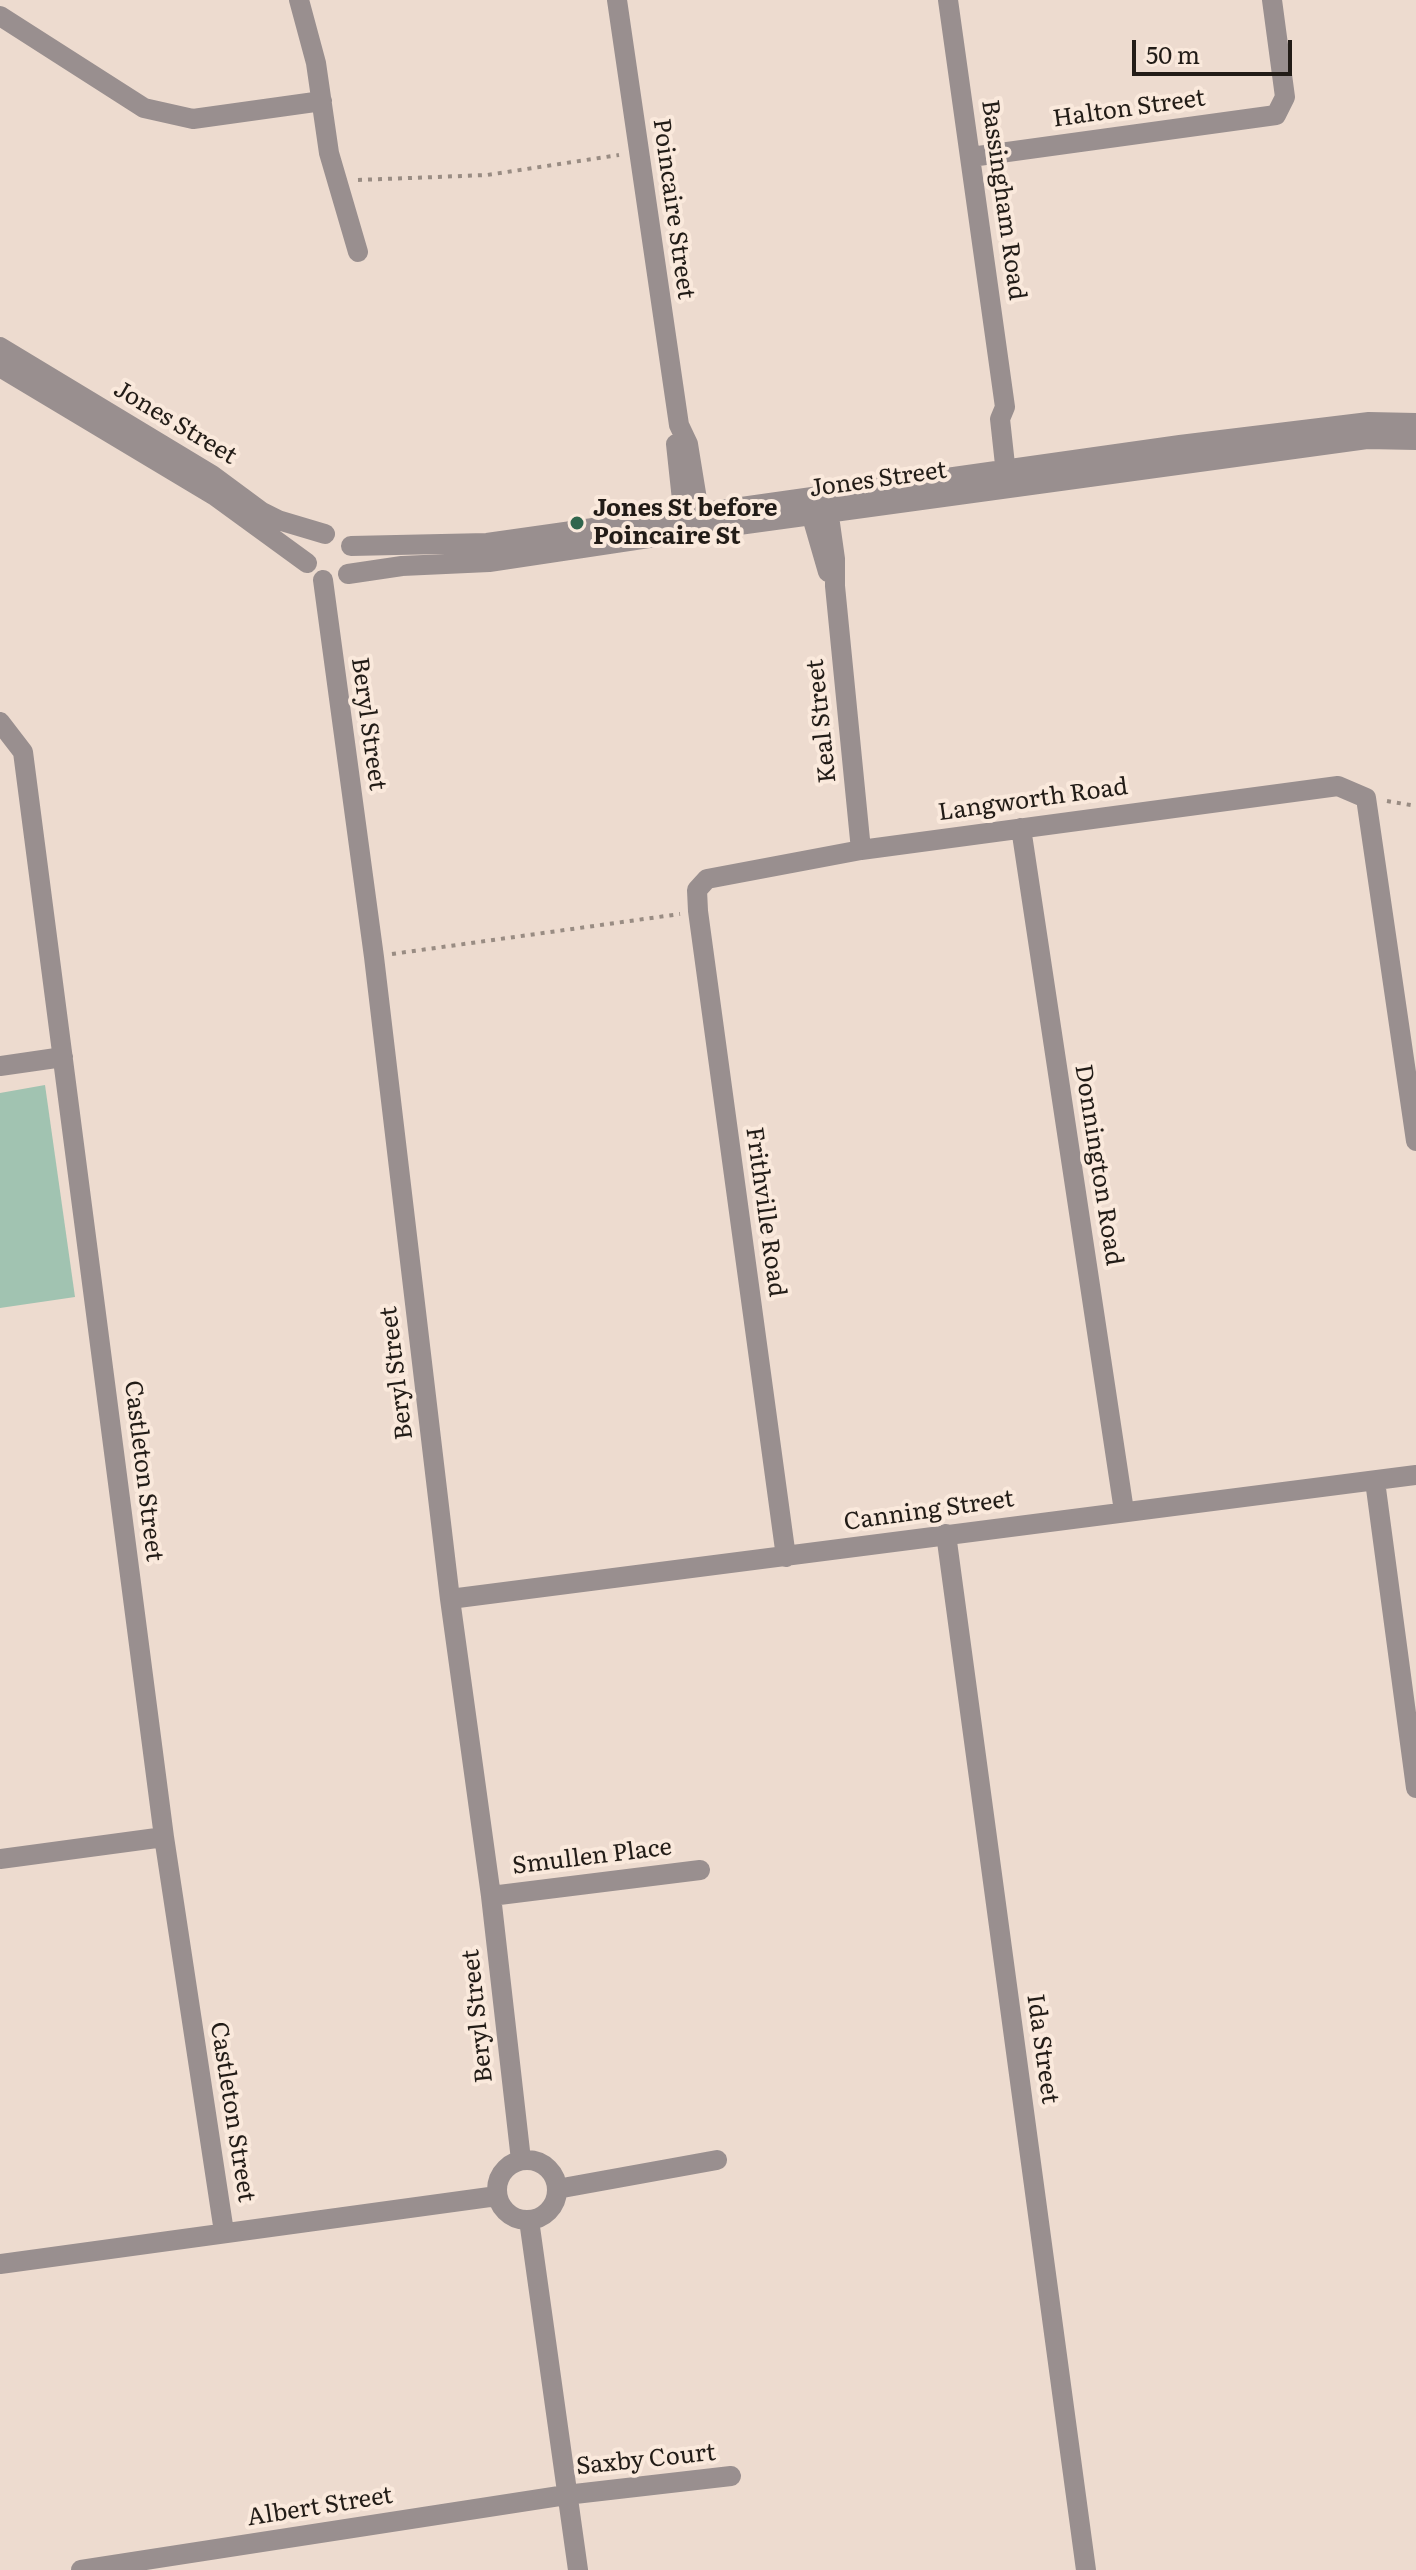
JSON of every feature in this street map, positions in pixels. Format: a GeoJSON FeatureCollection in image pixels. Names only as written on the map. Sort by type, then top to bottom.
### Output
{"type":"FeatureCollection","features":[{"type":"Feature","properties":{"kind":"street"},"geometry":{"type":"LineString","coordinates":[[299,0],[316,63],[329,153],[358,252]]}},
{"type":"Feature","properties":{"kind":"street","name":"Poincaire Street"},"geometry":{"type":"LineString","coordinates":[[617,0],[679,425],[675,447],[693,522]]}},
{"type":"Feature","properties":{"kind":"street","name":"Bassingham Road"},"geometry":{"type":"LineString","coordinates":[[948,0],[1005,407],[1000,419],[1014,478]]}},
{"type":"Feature","properties":{"kind":"street","name":"Halton Street"},"geometry":{"type":"LineString","coordinates":[[971,157],[1276,115],[1285,97],[1272,0]]}},
{"type":"Feature","properties":{"kind":"street"},"geometry":{"type":"LineString","coordinates":[[0,16],[144,108],[193,119],[322,101]]}},
{"type":"Feature","properties":{"kind":"street","name":"Jones Street"},"geometry":{"type":"LineString","coordinates":[[0,347],[212,475],[262,512],[278,520],[340,536],[351,546],[487,543],[693,522],[1014,478],[1338,425],[1416,423]]}},
{"type":"Feature","properties":{"kind":"street","name":"Jones Street"},"geometry":{"type":"LineString","coordinates":[[0,367],[215,496],[307,563],[310,570],[323,580],[336,581],[348,574],[402,566],[489,562],[693,522]]}},
{"type":"Feature","properties":{"kind":"street","name":"Jones Street"},"geometry":{"type":"LineString","coordinates":[[1014,478],[1367,439],[1416,440]]}},
{"type":"Feature","properties":{"kind":"street","name":"Keal Street"},"geometry":{"type":"LineString","coordinates":[[818,505],[824,562],[835,586],[861,850]]}},
{"type":"Feature","properties":{"kind":"street"},"geometry":{"type":"LineString","coordinates":[[307,563],[308,548],[325,534]]}},
{"type":"Feature","properties":{"kind":"street"},"geometry":{"type":"LineString","coordinates":[[348,574],[354,560],[351,546]]}},
{"type":"Feature","properties":{"kind":"street","name":"Beryl Street"},"geometry":{"type":"LineString","coordinates":[[323,580],[374,957],[450,1599],[491,1896],[521,2160]]}},
{"type":"Feature","properties":{"kind":"street","name":"Castleton Street"},"geometry":{"type":"LineString","coordinates":[[0,722],[23,752],[164,1837],[224,2232]]}},
{"type":"Feature","properties":{"kind":"street","name":"Langworth Road"},"geometry":{"type":"LineString","coordinates":[[707,879],[861,850],[1338,786],[1366,798]]}},
{"type":"Feature","properties":{"kind":"street"},"geometry":{"type":"LineString","coordinates":[[1366,798],[1416,1141]]}},
{"type":"Feature","properties":{"kind":"street","name":"Donnington Road"},"geometry":{"type":"LineString","coordinates":[[1021,828],[1124,1511]]}},
{"type":"Feature","properties":{"kind":"street","name":"Frithville Road"},"geometry":{"type":"LineString","coordinates":[[707,879],[697,890],[698,911],[786,1557]]}},
{"type":"Feature","properties":{"kind":"street"},"geometry":{"type":"LineString","coordinates":[[0,1066],[63,1057]]}},
{"type":"Feature","properties":{"kind":"street","name":"Canning Street"},"geometry":{"type":"LineString","coordinates":[[450,1599],[1416,1475]]}},
{"type":"Feature","properties":{"kind":"street"},"geometry":{"type":"LineString","coordinates":[[1375,1481],[1416,1788]]}},
{"type":"Feature","properties":{"kind":"street","name":"Ida Street"},"geometry":{"type":"LineString","coordinates":[[946,1534],[1086,2570]]}},
{"type":"Feature","properties":{"kind":"street"},"geometry":{"type":"LineString","coordinates":[[0,1859],[164,1837]]}},
{"type":"Feature","properties":{"kind":"street","name":"Smullen Place"},"geometry":{"type":"LineString","coordinates":[[491,1896],[700,1870]]}},
{"type":"Feature","properties":{"kind":"street"},"geometry":{"type":"LineString","coordinates":[[532,2159],[546,2166],[553,2174],[557,2189],[556,2199],[549,2211],[529,2220],[518,2219],[509,2213],[501,2206],[497,2196],[502,2173],[521,2160],[532,2159]]}},
{"type":"Feature","properties":{"kind":"street"},"geometry":{"type":"LineString","coordinates":[[557,2189],[717,2160]]}},
{"type":"Feature","properties":{"kind":"street"},"geometry":{"type":"LineString","coordinates":[[0,2264],[497,2196]]}},
{"type":"Feature","properties":{"kind":"street"},"geometry":{"type":"LineString","coordinates":[[529,2220],[578,2570]]}},
{"type":"Feature","properties":{"kind":"street","name":"Saxby Court"},"geometry":{"type":"LineString","coordinates":[[566,2495],[731,2476]]}},
{"type":"Feature","properties":{"kind":"street","name":"Albert Street"},"geometry":{"type":"LineString","coordinates":[[81,2570],[566,2495]]}},
{"type":"Feature","properties":{"kind":"path"},"geometry":{"type":"LineString","coordinates":[[338,184],[363,179],[487,175],[638,153]]}},
{"type":"Feature","properties":{"kind":"path"},"geometry":{"type":"LineString","coordinates":[[1366,798],[1416,806]]}},
{"type":"Feature","properties":{"kind":"path"},"geometry":{"type":"LineString","coordinates":[[374,957],[698,911]]}},
{"type":"Feature","properties":{"kind":"green space"},"geometry":{"type":"Polygon","coordinates":[[[45,1085],[75,1297],[0,1308],[0,1093],[45,1085]]]}},
{"type":"Feature","properties":{"kind":"place","name":"Jones St before Poincaire St"},"geometry":{"type":"Point","coordinates":[577,523]}}]}
